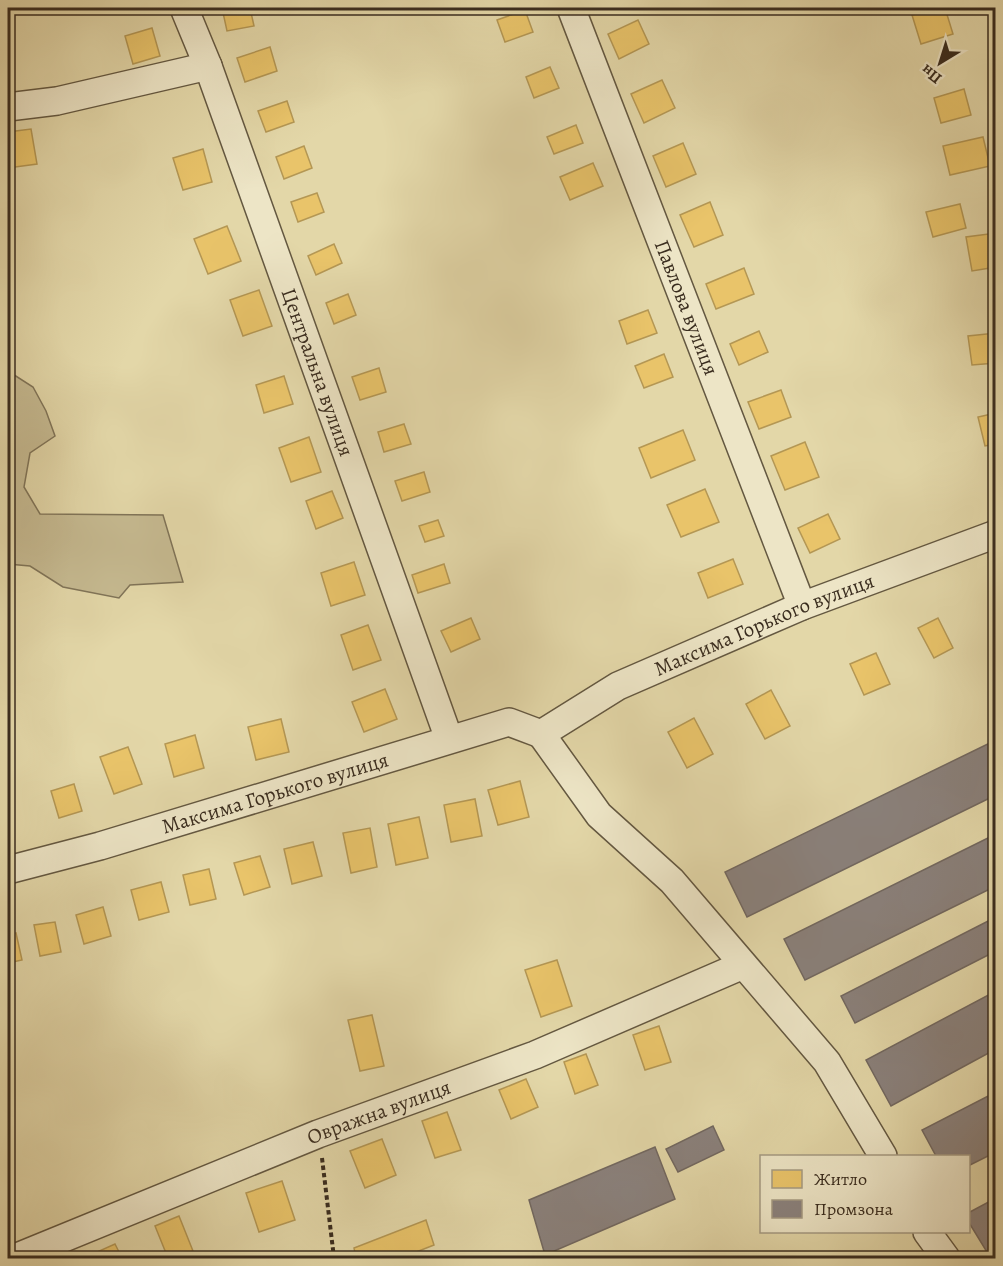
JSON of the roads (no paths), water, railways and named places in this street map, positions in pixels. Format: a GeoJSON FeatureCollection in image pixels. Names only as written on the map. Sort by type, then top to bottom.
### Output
{"type":"FeatureCollection","features":[{"type":"Feature","properties":{"kind":"street","name":"Центральна вулиця"},"geometry":{"type":"LineString","coordinates":[[184,8],[208,66],[449,739]]}},
{"type":"Feature","properties":{"kind":"street","name":"Павлова вулиця"},"geometry":{"type":"LineString","coordinates":[[571,8],[802,606]]}},
{"type":"Feature","properties":{"kind":"street"},"geometry":{"type":"LineString","coordinates":[[8,107],[57,101],[208,66]]}},
{"type":"Feature","properties":{"kind":"street","name":"Максима Горького вулиця"},"geometry":{"type":"LineString","coordinates":[[8,870],[100,846],[509,722],[541,734],[618,686],[802,606],[996,534]]}},
{"type":"Feature","properties":{"kind":"street"},"geometry":{"type":"LineString","coordinates":[[541,734],[599,815],[672,881],[827,1062],[882,1155]]}},
{"type":"Feature","properties":{"kind":"street","name":"Овражна вулиця"},"geometry":{"type":"LineString","coordinates":[[15,1258],[318,1134],[535,1054],[743,964]]}},
{"type":"Feature","properties":{"kind":"street"},"geometry":{"type":"LineString","coordinates":[[928,1233],[946,1258]]}}]}
